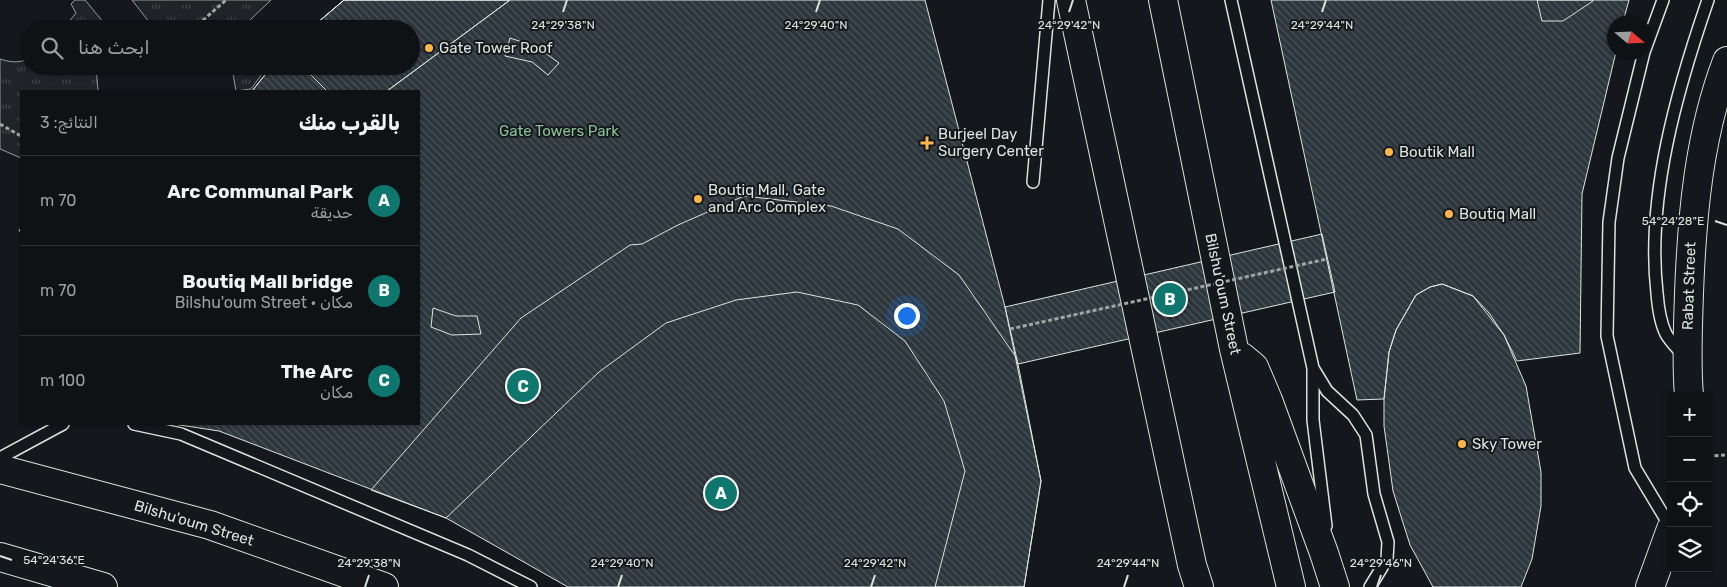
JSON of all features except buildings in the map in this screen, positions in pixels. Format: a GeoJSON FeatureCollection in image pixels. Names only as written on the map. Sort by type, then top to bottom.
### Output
{"type":"FeatureCollection","features":[{"type":"Feature","properties":{"kind":"main road"},"geometry":{"type":"LineString","coordinates":[[1071,0],[1198,587]]}},
{"type":"Feature","properties":{"kind":"main road","name":"Bilshu'oum Street"},"geometry":{"type":"LineString","coordinates":[[1163,0],[1234,349],[1292,587]]}},
{"type":"Feature","properties":{"kind":"main road","name":"Rabat Street"},"geometry":{"type":"LineString","coordinates":[[1689,392],[1686,359],[1691,241],[1698,173],[1711,111],[1727,61]]}},
{"type":"Feature","properties":{"kind":"main road"},"geometry":{"type":"LineString","coordinates":[[1234,349],[1254,367],[1321,544],[1334,585]]}},
{"type":"Feature","properties":{"kind":"main road","name":"Bilshu'oum Street"},"geometry":{"type":"LineString","coordinates":[[0,469],[210,525],[384,587]]}},
{"type":"Feature","properties":{"kind":"main road"},"geometry":{"type":"LineString","coordinates":[[1650,587],[1667,540]]}},
{"type":"Feature","properties":{"kind":"main road"},"geometry":{"type":"LineString","coordinates":[[0,557],[103,587]]}},
{"type":"Feature","properties":{"kind":"lane"},"geometry":{"type":"LineString","coordinates":[[1033,182],[1049,0]]}},
{"type":"Feature","properties":{"kind":"lane"},"geometry":{"type":"LineString","coordinates":[[1231,0],[1313,368],[1313,420],[1334,585]]}},
{"type":"Feature","properties":{"kind":"lane"},"geometry":{"type":"LineString","coordinates":[[1652,30],[1663,0]]}},
{"type":"Feature","properties":{"kind":"lane"},"geometry":{"type":"LineString","coordinates":[[1686,359],[1665,333],[1659,310],[1653,258],[1660,192],[1670,131],[1689,54],[1708,0]]}},
{"type":"Feature","properties":{"kind":"lane"},"geometry":{"type":"LineString","coordinates":[[1642,60],[1618,158],[1609,222],[1607,336],[1635,468],[1670,527]]}},
{"type":"Feature","properties":{"kind":"lane"},"geometry":{"type":"LineString","coordinates":[[1313,368],[1327,391],[1353,415],[1366,435],[1374,494],[1388,542],[1387,559],[1370,587]]}},
{"type":"Feature","properties":{"kind":"lane"},"geometry":{"type":"LineString","coordinates":[[0,458],[62,425]]}},
{"type":"Feature","properties":{"kind":"lane"},"geometry":{"type":"LineString","coordinates":[[139,425],[181,434],[468,555],[531,587]]}},
{"type":"Feature","properties":{"kind":"path"},"geometry":{"type":"LineString","coordinates":[[203,20],[226,0]]}},
{"type":"Feature","properties":{"kind":"path"},"geometry":{"type":"LineString","coordinates":[[0,124],[20,135]]}},
{"type":"Feature","properties":{"kind":"path"},"geometry":{"type":"LineString","coordinates":[[1010,329],[1326,259]]}},
{"type":"Feature","properties":{"kind":"path"},"geometry":{"type":"LineString","coordinates":[[1712,456],[1727,455]]}},
{"type":"Feature","properties":{"kind":"green space"},"geometry":{"type":"Polygon","coordinates":[[[75,0],[85,0],[102,20],[70,20],[76,13],[71,4],[75,0]]]}},
{"type":"Feature","properties":{"kind":"green space"},"geometry":{"type":"Polygon","coordinates":[[[132,0],[271,0],[250,20],[148,20],[132,0]]]}},
{"type":"Feature","properties":{"kind":"green space"},"geometry":{"type":"Polygon","coordinates":[[[0,59],[20,61],[20,75],[97,75],[98,90],[20,90],[20,158],[0,149],[0,59]]]}},
{"type":"Feature","properties":{"kind":"green space"},"geometry":{"type":"Polygon","coordinates":[[[233,75],[261,75],[251,89],[236,90],[233,75]]]}},
{"type":"Feature","properties":{"kind":"place","name":"Gate Tower Roof"},"geometry":{"type":"Point","coordinates":[429,48]}},
{"type":"Feature","properties":{"kind":"place","name":"Burjeel Day Surgery Center"},"geometry":{"type":"Point","coordinates":[927,143]}},
{"type":"Feature","properties":{"kind":"place","name":"Boutik Mall"},"geometry":{"type":"Point","coordinates":[1389,152]}},
{"type":"Feature","properties":{"kind":"place","name":"Boutiq Mall, Gate and Arc Complex"},"geometry":{"type":"Point","coordinates":[698,199]}},
{"type":"Feature","properties":{"kind":"place","name":"Boutiq Mall"},"geometry":{"type":"Point","coordinates":[1449,214]}},
{"type":"Feature","properties":{"kind":"place","name":"Boutiq Mall bridge"},"geometry":{"type":"Point","coordinates":[1170,299]}},
{"type":"Feature","properties":{"kind":"place","name":"The Arc"},"geometry":{"type":"Point","coordinates":[523,386]}},
{"type":"Feature","properties":{"kind":"place","name":"Sky Tower"},"geometry":{"type":"Point","coordinates":[1462,444]}},
{"type":"Feature","properties":{"kind":"place","name":"Arc Communal Park"},"geometry":{"type":"Point","coordinates":[721,493]}},
{"type":"Feature","properties":{"kind":"park label","name":"Gate Towers Park"},"geometry":{"type":"Point","coordinates":[559,131]}}]}
